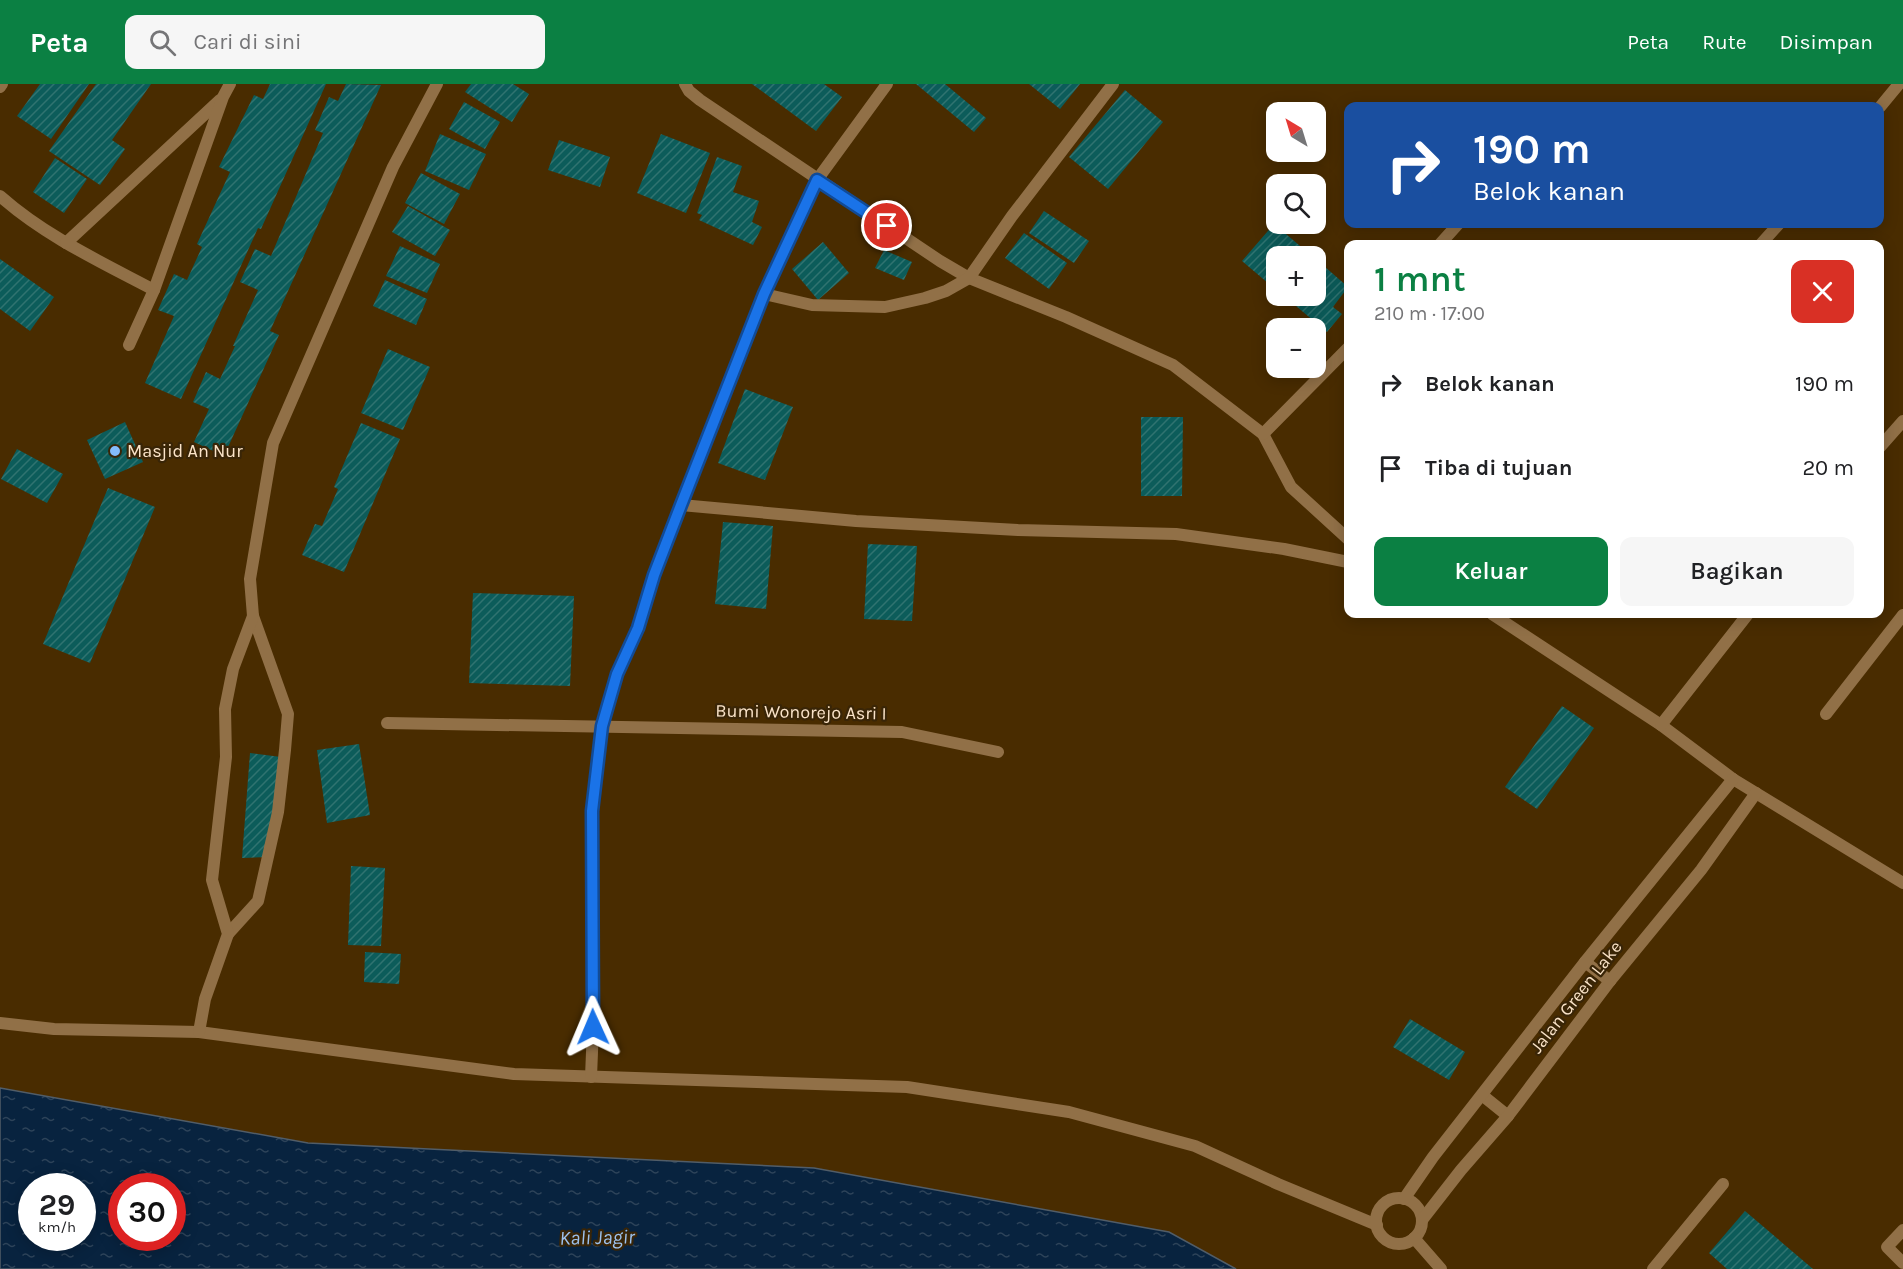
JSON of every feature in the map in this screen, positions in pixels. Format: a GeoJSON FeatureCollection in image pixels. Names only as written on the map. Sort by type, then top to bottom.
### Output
{"type":"FeatureCollection","features":[{"type":"Feature","properties":{"kind":"street"},"geometry":{"type":"LineString","coordinates":[[129,345],[154,290],[223,97],[230,84]]}},
{"type":"Feature","properties":{"kind":"street"},"geometry":{"type":"LineString","coordinates":[[199,1032],[205,999],[228,934],[258,901],[278,812],[288,714],[253,616],[250,579],[273,443],[393,167],[437,84]]}},
{"type":"Feature","properties":{"kind":"street"},"geometry":{"type":"LineString","coordinates":[[686,84],[689,91],[700,100],[817,180],[969,278],[1066,317],[1173,365],[1263,434],[1291,487],[1344,535]]}},
{"type":"Feature","properties":{"kind":"street"},"geometry":{"type":"LineString","coordinates":[[591,1077],[593,1027],[592,811],[602,726],[617,674],[638,628],[654,575],[764,294],[817,180],[886,84]]}},
{"type":"Feature","properties":{"kind":"street"},"geometry":{"type":"LineString","coordinates":[[764,294],[812,305],[885,307],[946,291],[969,278],[1012,216],[1113,84]]}},
{"type":"Feature","properties":{"kind":"street"},"geometry":{"type":"LineString","coordinates":[[1884,102],[1899,84]]}},
{"type":"Feature","properties":{"kind":"street"},"geometry":{"type":"LineString","coordinates":[[66,243],[223,97]]}},
{"type":"Feature","properties":{"kind":"street"},"geometry":{"type":"LineString","coordinates":[[0,196],[22,214],[66,243],[154,290]]}},
{"type":"Feature","properties":{"kind":"street"},"geometry":{"type":"LineString","coordinates":[[1444,240],[1454,228]]}},
{"type":"Feature","properties":{"kind":"street"},"geometry":{"type":"LineString","coordinates":[[1765,240],[1775,228]]}},
{"type":"Feature","properties":{"kind":"street"},"geometry":{"type":"LineString","coordinates":[[1263,434],[1344,352]]}},
{"type":"Feature","properties":{"kind":"street"},"geometry":{"type":"LineString","coordinates":[[1884,442],[1903,421]]}},
{"type":"Feature","properties":{"kind":"street"},"geometry":{"type":"LineString","coordinates":[[681,505],[856,521],[1018,530],[1176,534],[1284,549],[1344,561]]}},
{"type":"Feature","properties":{"kind":"street"},"geometry":{"type":"LineString","coordinates":[[1826,714],[1903,615]]}},
{"type":"Feature","properties":{"kind":"street"},"geometry":{"type":"LineString","coordinates":[[228,934],[212,880],[226,756],[225,709],[233,669],[253,616]]}},
{"type":"Feature","properties":{"kind":"street"},"geometry":{"type":"LineString","coordinates":[[1498,618],[1661,725],[1733,779],[1902,880]]}},
{"type":"Feature","properties":{"kind":"street"},"geometry":{"type":"LineString","coordinates":[[1661,725],[1745,618]]}},
{"type":"Feature","properties":{"kind":"street","name":"Bumi Wonorejo Asri I"},"geometry":{"type":"LineString","coordinates":[[387,723],[902,732],[998,752]]}},
{"type":"Feature","properties":{"kind":"street","name":"Jalan Green Lake"},"geometry":{"type":"LineString","coordinates":[[1404,1198],[1585,962],[1733,779]]}},
{"type":"Feature","properties":{"kind":"street","name":"Jalan Green Lake"},"geometry":{"type":"LineString","coordinates":[[1422,1220],[1461,1170],[1508,1116],[1610,981],[1701,870],[1756,793]]}},
{"type":"Feature","properties":{"kind":"street"},"geometry":{"type":"LineString","coordinates":[[1585,962],[1610,981]]}},
{"type":"Feature","properties":{"kind":"street"},"geometry":{"type":"LineString","coordinates":[[0,1023],[54,1029],[199,1032],[514,1074],[907,1087],[1069,1112],[1195,1146],[1278,1184],[1377,1225]]}},
{"type":"Feature","properties":{"kind":"street"},"geometry":{"type":"LineString","coordinates":[[1482,1095],[1508,1116]]}},
{"type":"Feature","properties":{"kind":"street"},"geometry":{"type":"LineString","coordinates":[[1653,1269],[1723,1184]]}},
{"type":"Feature","properties":{"kind":"street"},"geometry":{"type":"LineString","coordinates":[[1404,1198],[1417,1206],[1422,1220],[1420,1230],[1406,1243],[1396,1244],[1387,1240],[1380,1234],[1377,1225],[1382,1206],[1393,1199],[1404,1198]]}},
{"type":"Feature","properties":{"kind":"street"},"geometry":{"type":"LineString","coordinates":[[1903,1230],[1887,1247],[1903,1263]]}},
{"type":"Feature","properties":{"kind":"street"},"geometry":{"type":"LineString","coordinates":[[1414,1238],[1441,1269]]}},
{"type":"Feature","properties":{"kind":"water","name":"Kali Jagir"},"geometry":{"type":"Polygon","coordinates":[[[0,1088],[308,1143],[814,1168],[1169,1232],[1236,1269],[0,1269],[0,1088]]]}},
{"type":"Feature","properties":{"kind":"building"},"geometry":{"type":"Polygon","coordinates":[[[40,84],[89,84],[51,139],[17,116],[40,84]]]}},
{"type":"Feature","properties":{"kind":"building"},"geometry":{"type":"Polygon","coordinates":[[[96,84],[151,84],[112,140],[125,149],[100,185],[49,151],[96,84]]]}},
{"type":"Feature","properties":{"kind":"building"},"geometry":{"type":"Polygon","coordinates":[[[270,84],[326,84],[181,399],[145,383],[174,316],[158,310],[174,274],[187,280],[202,247],[197,244],[230,172],[219,167],[254,95],[263,99],[270,84]]]}},
{"type":"Feature","properties":{"kind":"building"},"geometry":{"type":"Polygon","coordinates":[[[346,84],[381,85],[270,331],[279,335],[224,456],[194,442],[209,409],[193,402],[206,372],[220,379],[258,290],[240,282],[255,249],[271,256],[323,133],[315,130],[329,97],[338,101],[346,84]]]}},
{"type":"Feature","properties":{"kind":"building"},"geometry":{"type":"Polygon","coordinates":[[[471,84],[513,84],[529,94],[512,122],[465,92],[471,84]]]}},
{"type":"Feature","properties":{"kind":"building"},"geometry":{"type":"Polygon","coordinates":[[[752,84],[824,84],[842,97],[816,131],[752,84]]]}},
{"type":"Feature","properties":{"kind":"building"},"geometry":{"type":"Polygon","coordinates":[[[916,84],[945,84],[986,118],[974,132],[916,84]]]}},
{"type":"Feature","properties":{"kind":"building"},"geometry":{"type":"Polygon","coordinates":[[[1029,84],[1080,84],[1060,109],[1029,84]]]}},
{"type":"Feature","properties":{"kind":"building"},"geometry":{"type":"Polygon","coordinates":[[[1125,90],[1163,122],[1108,189],[1069,157],[1125,90]]]}},
{"type":"Feature","properties":{"kind":"building"},"geometry":{"type":"Polygon","coordinates":[[[464,102],[500,122],[485,149],[449,129],[464,102]]]}},
{"type":"Feature","properties":{"kind":"building"},"geometry":{"type":"Polygon","coordinates":[[[440,134],[486,154],[469,190],[425,171],[440,134]]]}},
{"type":"Feature","properties":{"kind":"building"},"geometry":{"type":"Polygon","coordinates":[[[661,134],[710,153],[686,213],[637,193],[661,134]]]}},
{"type":"Feature","properties":{"kind":"building"},"geometry":{"type":"Polygon","coordinates":[[[559,140],[610,157],[600,187],[548,170],[559,140]]]}},
{"type":"Feature","properties":{"kind":"building"},"geometry":{"type":"Polygon","coordinates":[[[717,157],[742,166],[733,192],[759,201],[752,222],[762,227],[753,245],[699,220],[702,215],[697,213],[717,157]]]}},
{"type":"Feature","properties":{"kind":"building"},"geometry":{"type":"Polygon","coordinates":[[[55,158],[87,179],[64,213],[33,192],[55,158]]]}},
{"type":"Feature","properties":{"kind":"building"},"geometry":{"type":"Polygon","coordinates":[[[421,173],[460,194],[444,224],[405,203],[421,173]]]}},
{"type":"Feature","properties":{"kind":"building"},"geometry":{"type":"Polygon","coordinates":[[[408,206],[450,230],[435,256],[392,232],[408,206]]]}},
{"type":"Feature","properties":{"kind":"building"},"geometry":{"type":"Polygon","coordinates":[[[1044,211],[1089,241],[1074,263],[1029,233],[1044,211]]]}},
{"type":"Feature","properties":{"kind":"building"},"geometry":{"type":"Polygon","coordinates":[[[1024,233],[1067,263],[1049,289],[1005,258],[1024,233]]]}},
{"type":"Feature","properties":{"kind":"building"},"geometry":{"type":"Polygon","coordinates":[[[1266,233],[1286,234],[1300,246],[1266,246],[1266,281],[1242,261],[1266,233]]]}},
{"type":"Feature","properties":{"kind":"building"},"geometry":{"type":"Polygon","coordinates":[[[823,242],[849,273],[818,300],[792,269],[823,242]]]}},
{"type":"Feature","properties":{"kind":"building"},"geometry":{"type":"Polygon","coordinates":[[[400,246],[440,264],[427,293],[386,276],[400,246]]]}},
{"type":"Feature","properties":{"kind":"building"},"geometry":{"type":"Polygon","coordinates":[[[884,250],[912,262],[904,280],[875,268],[884,250]]]}},
{"type":"Feature","properties":{"kind":"building"},"geometry":{"type":"Polygon","coordinates":[[[0,259],[54,297],[30,331],[0,309],[0,259]]]}},
{"type":"Feature","properties":{"kind":"building"},"geometry":{"type":"Polygon","coordinates":[[[1326,268],[1344,284],[1344,292],[1333,307],[1342,314],[1327,332],[1326,318],[1310,318],[1296,306],[1326,306],[1326,268]]]}},
{"type":"Feature","properties":{"kind":"building"},"geometry":{"type":"Polygon","coordinates":[[[385,280],[427,299],[416,325],[373,306],[385,280]]]}},
{"type":"Feature","properties":{"kind":"building"},"geometry":{"type":"Polygon","coordinates":[[[388,349],[430,367],[403,430],[361,413],[388,349]]]}},
{"type":"Feature","properties":{"kind":"building"},"geometry":{"type":"Polygon","coordinates":[[[745,389],[793,407],[765,480],[718,463],[745,389]]]}},
{"type":"Feature","properties":{"kind":"building"},"geometry":{"type":"Polygon","coordinates":[[[1141,417],[1183,417],[1182,496],[1141,496],[1141,417]]]}},
{"type":"Feature","properties":{"kind":"building","name":"Masjid An Nur"},"geometry":{"type":"Polygon","coordinates":[[[125,422],[143,462],[105,479],[87,440],[125,422]]]}},
{"type":"Feature","properties":{"kind":"building"},"geometry":{"type":"Polygon","coordinates":[[[361,423],[400,439],[344,572],[302,555],[315,524],[322,526],[338,489],[334,487],[361,423]]]}},
{"type":"Feature","properties":{"kind":"building"},"geometry":{"type":"Polygon","coordinates":[[[17,449],[63,474],[47,503],[1,479],[17,449]]]}},
{"type":"Feature","properties":{"kind":"building"},"geometry":{"type":"Polygon","coordinates":[[[108,488],[155,507],[90,663],[43,644],[108,488]]]}},
{"type":"Feature","properties":{"kind":"building"},"geometry":{"type":"Polygon","coordinates":[[[723,522],[773,526],[766,609],[715,604],[723,522]]]}},
{"type":"Feature","properties":{"kind":"building"},"geometry":{"type":"Polygon","coordinates":[[[868,544],[917,546],[912,621],[864,619],[868,544]]]}},
{"type":"Feature","properties":{"kind":"building"},"geometry":{"type":"Polygon","coordinates":[[[473,593],[574,596],[570,686],[469,683],[473,593]]]}},
{"type":"Feature","properties":{"kind":"building"},"geometry":{"type":"Polygon","coordinates":[[[1562,706],[1594,728],[1537,809],[1505,787],[1562,706]]]}},
{"type":"Feature","properties":{"kind":"building"},"geometry":{"type":"Polygon","coordinates":[[[359,744],[370,815],[327,823],[317,750],[359,744]]]}},
{"type":"Feature","properties":{"kind":"building"},"geometry":{"type":"Polygon","coordinates":[[[250,753],[281,757],[268,857],[242,858],[250,753]]]}},
{"type":"Feature","properties":{"kind":"building"},"geometry":{"type":"Polygon","coordinates":[[[351,866],[385,868],[381,946],[348,945],[351,866]]]}},
{"type":"Feature","properties":{"kind":"building"},"geometry":{"type":"Polygon","coordinates":[[[365,952],[401,954],[399,984],[364,982],[365,952]]]}},
{"type":"Feature","properties":{"kind":"building"},"geometry":{"type":"Polygon","coordinates":[[[1410,1019],[1465,1052],[1449,1080],[1393,1047],[1410,1019]]]}},
{"type":"Feature","properties":{"kind":"building"},"geometry":{"type":"Polygon","coordinates":[[[1745,1211],[1813,1269],[1727,1269],[1709,1253],[1745,1211]]]}},
{"type":"Feature","properties":{"kind":"place","name":"Masjid An Nur"},"geometry":{"type":"Point","coordinates":[115,451]}},
{"type":"Feature","properties":{"kind":"route"},"geometry":{"type":"LineString","coordinates":[[593,1027],[592,811],[602,726],[617,674],[638,628],[654,575],[764,294],[817,180],[887,226]]}}]}
